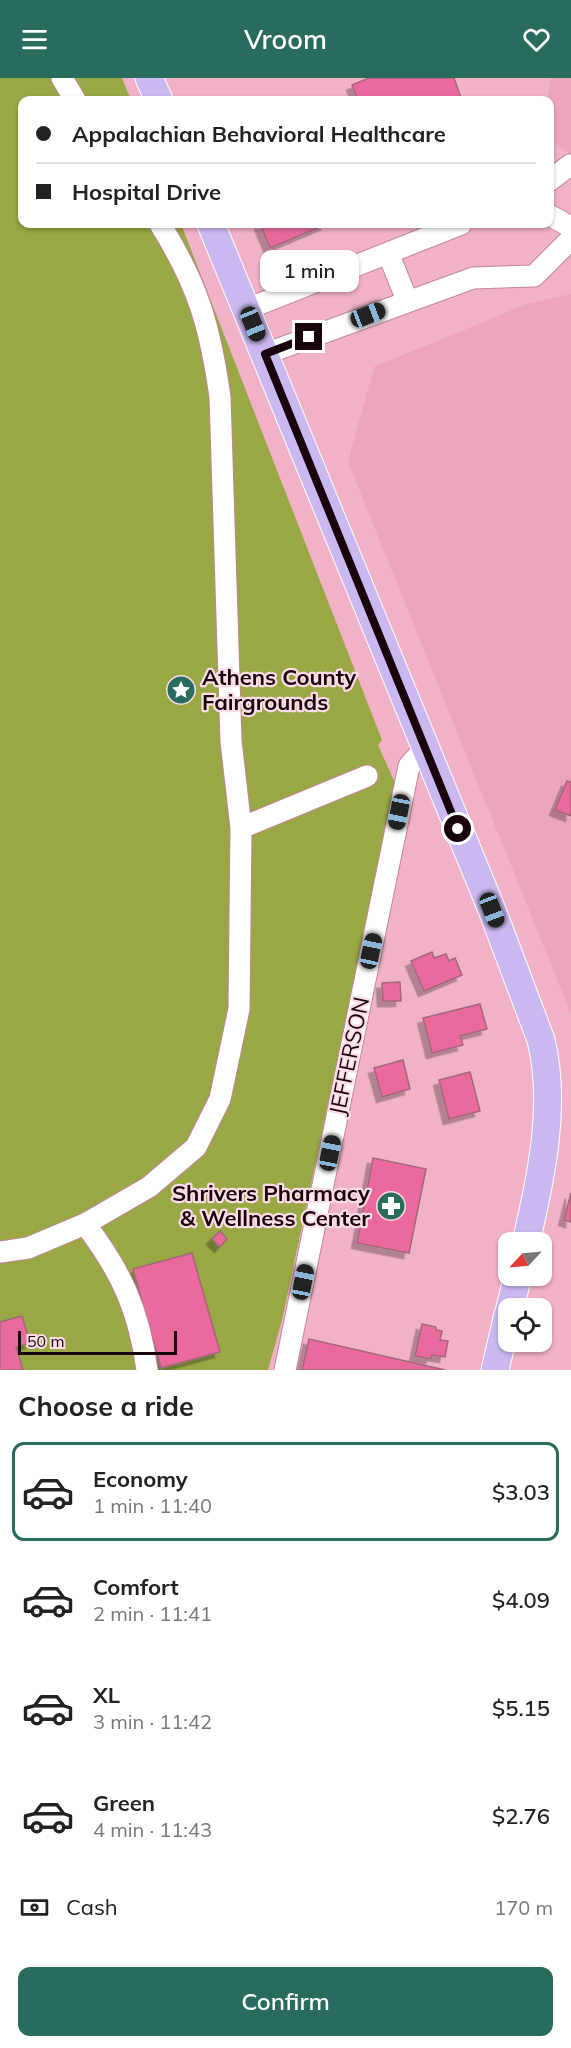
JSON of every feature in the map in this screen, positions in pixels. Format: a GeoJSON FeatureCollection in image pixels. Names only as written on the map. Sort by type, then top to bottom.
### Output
{"type":"FeatureCollection","features":[{"type":"Feature","properties":{"kind":"main road"},"geometry":{"type":"LineString","coordinates":[[149,78],[157,96]]}},
{"type":"Feature","properties":{"kind":"main road"},"geometry":{"type":"LineString","coordinates":[[212,228],[247,309],[535,1020],[545,1058],[544,1145],[528,1232]]}},
{"type":"Feature","properties":{"kind":"main road"},"geometry":{"type":"LineString","coordinates":[[495,1370],[499,1352]]}},
{"type":"Feature","properties":{"kind":"street"},"geometry":{"type":"LineString","coordinates":[[62,78],[73,96]]}},
{"type":"Feature","properties":{"kind":"street"},"geometry":{"type":"LineString","coordinates":[[554,177],[570,165]]}},
{"type":"Feature","properties":{"kind":"street"},"geometry":{"type":"LineString","coordinates":[[554,218],[571,227]]}},
{"type":"Feature","properties":{"kind":"street"},"geometry":{"type":"LineString","coordinates":[[0,1252],[28,1248],[85,1224],[148,1187],[196,1147],[220,1099],[239,1009],[241,828],[231,741],[220,397],[214,354],[197,293],[186,265],[163,228]]}},
{"type":"Feature","properties":{"kind":"street"},"geometry":{"type":"LineString","coordinates":[[247,309],[451,228]]}},
{"type":"Feature","properties":{"kind":"street"},"geometry":{"type":"LineString","coordinates":[[265,354],[472,278],[534,276],[571,239]]}},
{"type":"Feature","properties":{"kind":"street"},"geometry":{"type":"LineString","coordinates":[[388,253],[407,300]]}},
{"type":"Feature","properties":{"kind":"street","name":"JEFFERSON"},"geometry":{"type":"LineString","coordinates":[[285,1370],[409,766],[425,748]]}},
{"type":"Feature","properties":{"kind":"street"},"geometry":{"type":"LineString","coordinates":[[241,828],[368,776]]}},
{"type":"Feature","properties":{"kind":"street"},"geometry":{"type":"LineString","coordinates":[[85,1224],[111,1258],[123,1281],[143,1342],[147,1370]]}},
{"type":"Feature","properties":{"kind":"shaded area"},"geometry":{"type":"Polygon","coordinates":[[[551,78],[571,78],[571,155],[554,143],[554,96],[548,96],[551,78]]]}},
{"type":"Feature","properties":{"kind":"shaded area"},"geometry":{"type":"Polygon","coordinates":[[[571,294],[571,1014],[348,462],[374,367],[527,304],[571,294]]]}},
{"type":"Feature","properties":{"kind":"green space","name":"Athens County Fairgrounds"},"geometry":{"type":"Polygon","coordinates":[[[0,78],[122,78],[129,96],[18,96],[18,228],[183,228],[382,740],[378,745],[396,785],[282,1320],[268,1370],[0,1370],[0,78]]]}},
{"type":"Feature","properties":{"kind":"building"},"geometry":{"type":"Polygon","coordinates":[[[369,78],[454,78],[460,96],[356,96],[352,85],[369,78]]]}},
{"type":"Feature","properties":{"kind":"building"},"geometry":{"type":"Polygon","coordinates":[[[262,228],[318,228],[270,248],[262,228]]]}},
{"type":"Feature","properties":{"kind":"building"},"geometry":{"type":"Polygon","coordinates":[[[567,781],[571,782],[571,816],[555,810],[567,781]]]}},
{"type":"Feature","properties":{"kind":"building"},"geometry":{"type":"Polygon","coordinates":[[[432,952],[434,958],[446,954],[449,961],[455,958],[462,975],[424,991],[411,961],[432,952]]]}},
{"type":"Feature","properties":{"kind":"building"},"geometry":{"type":"Polygon","coordinates":[[[400,982],[401,1001],[383,1001],[382,983],[400,982]]]}},
{"type":"Feature","properties":{"kind":"building"},"geometry":{"type":"Polygon","coordinates":[[[480,1004],[487,1029],[460,1036],[463,1045],[432,1053],[423,1018],[480,1004]]]}},
{"type":"Feature","properties":{"kind":"building"},"geometry":{"type":"Polygon","coordinates":[[[403,1060],[410,1089],[382,1097],[374,1068],[403,1060]]]}},
{"type":"Feature","properties":{"kind":"building"},"geometry":{"type":"Polygon","coordinates":[[[470,1072],[480,1111],[449,1119],[439,1080],[470,1072]]]}},
{"type":"Feature","properties":{"kind":"building","name":"Shrivers Pharmacy & Wellness Center"},"geometry":{"type":"Polygon","coordinates":[[[373,1158],[426,1169],[409,1253],[357,1243],[373,1158]]]}},
{"type":"Feature","properties":{"kind":"building"},"geometry":{"type":"Polygon","coordinates":[[[571,1193],[571,1222],[564,1220],[571,1193]]]}},
{"type":"Feature","properties":{"kind":"building"},"geometry":{"type":"Polygon","coordinates":[[[220,1231],[227,1239],[220,1247],[212,1239],[220,1231]]]}},
{"type":"Feature","properties":{"kind":"building"},"geometry":{"type":"Polygon","coordinates":[[[192,1253],[220,1352],[161,1368],[133,1269],[192,1253]]]}},
{"type":"Feature","properties":{"kind":"building"},"geometry":{"type":"Polygon","coordinates":[[[22,1316],[30,1343],[16,1347],[23,1370],[0,1370],[0,1322],[22,1316]]]}},
{"type":"Feature","properties":{"kind":"building"},"geometry":{"type":"Polygon","coordinates":[[[422,1324],[442,1331],[440,1340],[448,1341],[445,1357],[432,1355],[431,1359],[415,1356],[422,1324]]]}},
{"type":"Feature","properties":{"kind":"building"},"geometry":{"type":"Polygon","coordinates":[[[309,1339],[445,1370],[302,1370],[309,1339]]]}},
{"type":"Feature","properties":{"kind":"place","name":"Athens County Fairgrounds"},"geometry":{"type":"Point","coordinates":[181,690]}},
{"type":"Feature","properties":{"kind":"place","name":"Shrivers Pharmacy & Wellness Center"},"geometry":{"type":"Point","coordinates":[391,1206]}},
{"type":"Feature","properties":{"kind":"route"},"geometry":{"type":"LineString","coordinates":[[309,337],[265,354],[458,829]]}}]}
